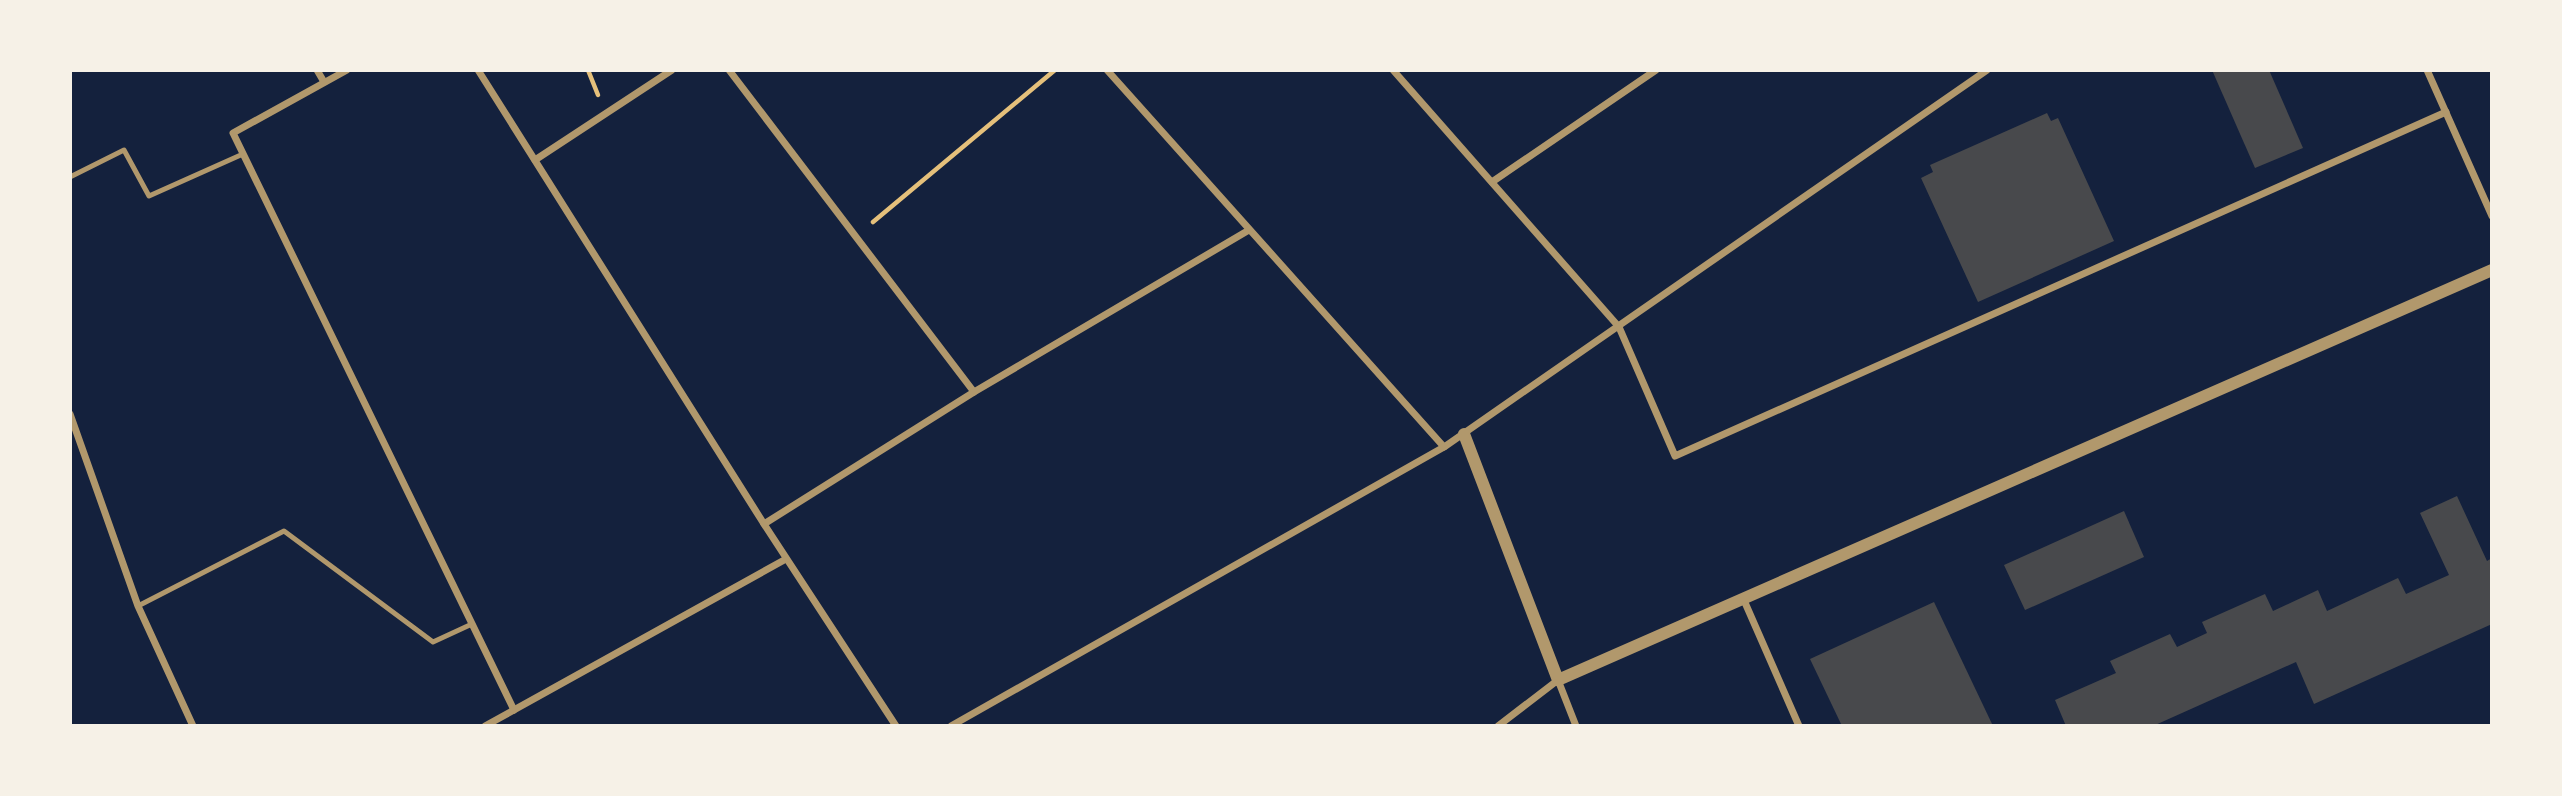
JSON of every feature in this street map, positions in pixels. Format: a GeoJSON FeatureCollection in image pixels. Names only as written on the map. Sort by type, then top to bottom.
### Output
{"type":"FeatureCollection","features":[{"type":"Feature","properties":{"kind":"street"},"geometry":{"type":"LineString","coordinates":[[317,70],[324,82]]}},
{"type":"Feature","properties":{"kind":"street"},"geometry":{"type":"LineString","coordinates":[[347,70],[233,133],[514,710]]}},
{"type":"Feature","properties":{"kind":"street"},"geometry":{"type":"LineString","coordinates":[[478,70],[786,559],[896,726]]}},
{"type":"Feature","properties":{"kind":"street"},"geometry":{"type":"LineString","coordinates":[[535,160],[672,70]]}},
{"type":"Feature","properties":{"kind":"street"},"geometry":{"type":"LineString","coordinates":[[729,70],[974,392]]}},
{"type":"Feature","properties":{"kind":"street"},"geometry":{"type":"LineString","coordinates":[[1107,70],[1444,447]]}},
{"type":"Feature","properties":{"kind":"street"},"geometry":{"type":"LineString","coordinates":[[1393,70],[1619,327],[1675,456],[2446,112]]}},
{"type":"Feature","properties":{"kind":"street"},"geometry":{"type":"LineString","coordinates":[[1492,181],[1656,70]]}},
{"type":"Feature","properties":{"kind":"street"},"geometry":{"type":"LineString","coordinates":[[951,726],[1444,447],[1987,70]]}},
{"type":"Feature","properties":{"kind":"street"},"geometry":{"type":"LineString","coordinates":[[2427,70],[2492,216]]}},
{"type":"Feature","properties":{"kind":"street"},"geometry":{"type":"LineString","coordinates":[[764,524],[974,392],[1249,230]]}},
{"type":"Feature","properties":{"kind":"street"},"geometry":{"type":"LineString","coordinates":[[1498,726],[1558,680],[2492,270]]}},
{"type":"Feature","properties":{"kind":"street"},"geometry":{"type":"LineString","coordinates":[[70,414],[72,428],[138,606],[193,726]]}},
{"type":"Feature","properties":{"kind":"street"},"geometry":{"type":"LineString","coordinates":[[1464,434],[1576,726]]}},
{"type":"Feature","properties":{"kind":"street"},"geometry":{"type":"LineString","coordinates":[[485,726],[786,559]]}},
{"type":"Feature","properties":{"kind":"street"},"geometry":{"type":"LineString","coordinates":[[1742,598],[1799,726]]}},
{"type":"Feature","properties":{"kind":"lane"},"geometry":{"type":"LineString","coordinates":[[70,177],[124,150],[149,196],[243,154]]}},
{"type":"Feature","properties":{"kind":"lane"},"geometry":{"type":"LineString","coordinates":[[138,606],[284,531],[433,642],[472,624]]}},
{"type":"Feature","properties":{"kind":"path"},"geometry":{"type":"LineString","coordinates":[[856,236],[1055,70]]}},
{"type":"Feature","properties":{"kind":"building"},"geometry":{"type":"Polygon","coordinates":[[[2212,70],[2269,70],[2303,148],[2255,168],[2212,70]]]}},
{"type":"Feature","properties":{"kind":"building"},"geometry":{"type":"Polygon","coordinates":[[[2047,113],[2051,121],[2058,118],[2114,241],[1978,302],[1921,178],[1933,172],[1930,165],[2047,113]]]}},
{"type":"Feature","properties":{"kind":"building"},"geometry":{"type":"Polygon","coordinates":[[[2457,496],[2487,561],[2492,558],[2492,624],[2314,704],[2296,662],[2153,726],[2066,726],[2055,700],[2116,673],[2110,661],[2170,634],[2177,647],[2207,633],[2202,622],[2265,594],[2273,611],[2318,590],[2327,611],[2398,578],[2406,594],[2449,575],[2420,513],[2457,496]]]}},
{"type":"Feature","properties":{"kind":"building"},"geometry":{"type":"Polygon","coordinates":[[[2124,511],[2144,557],[2025,610],[2004,565],[2124,511]]]}},
{"type":"Feature","properties":{"kind":"building"},"geometry":{"type":"Polygon","coordinates":[[[1934,602],[1993,726],[1842,726],[1810,659],[1934,602]]]}}]}
